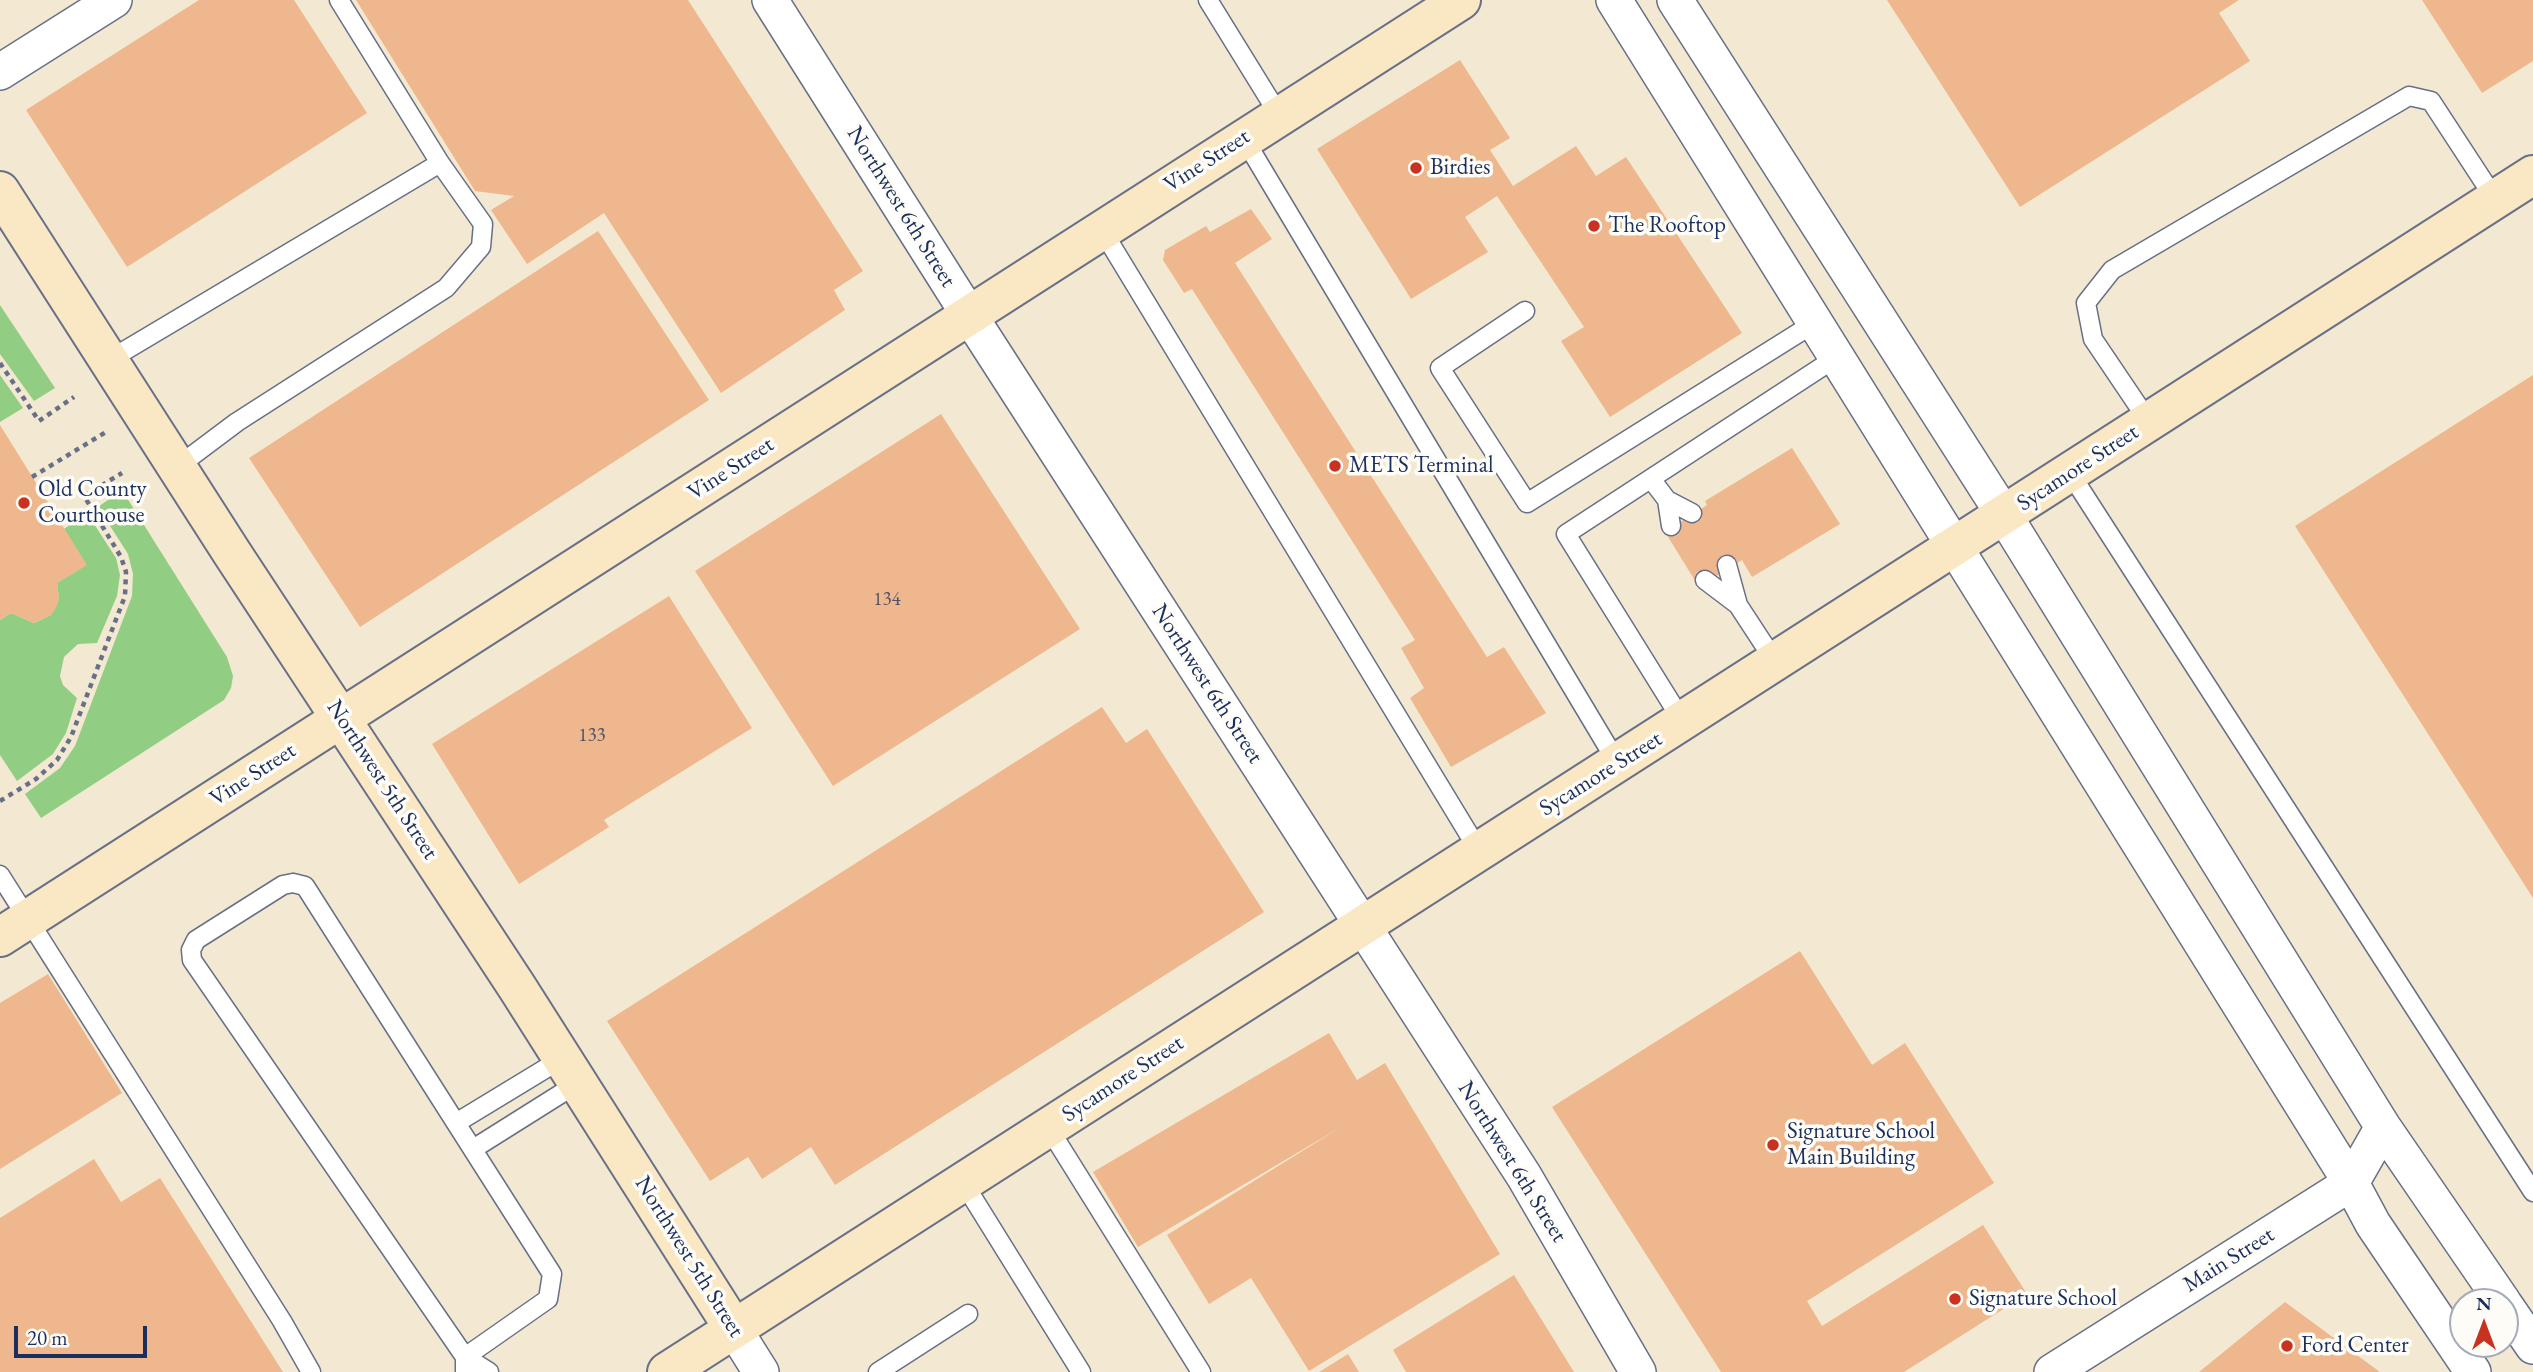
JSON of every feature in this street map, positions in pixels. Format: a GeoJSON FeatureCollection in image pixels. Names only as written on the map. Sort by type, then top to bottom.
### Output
{"type":"FeatureCollection","features":[{"type":"Feature","properties":{"kind":"main road","name":"Vine Street"},"geometry":{"type":"LineString","coordinates":[[14,928],[969,316],[1243,137],[1461,0]]}},
{"type":"Feature","properties":{"kind":"main road","name":"Sycamore Street"},"geometry":{"type":"LineString","coordinates":[[667,1372],[2533,175]]}},
{"type":"Feature","properties":{"kind":"main road","name":"Northwest 5th Street"},"geometry":{"type":"LineString","coordinates":[[0,191],[734,1329]]}},
{"type":"Feature","properties":{"kind":"street"},"geometry":{"type":"LineString","coordinates":[[0,72],[114,0]]}},
{"type":"Feature","properties":{"kind":"street","name":"Northwest 6th Street"},"geometry":{"type":"LineString","coordinates":[[770,0],[969,316],[1524,1177],[1638,1372]]}},
{"type":"Feature","properties":{"kind":"street"},"geometry":{"type":"LineString","coordinates":[[1614,0],[2351,1183],[2373,1224],[2473,1372]]}},
{"type":"Feature","properties":{"kind":"street"},"geometry":{"type":"LineString","coordinates":[[1675,0],[2004,515],[2383,1127],[2493,1288]]}},
{"type":"Feature","properties":{"kind":"street","name":"Main Street"},"geometry":{"type":"LineString","coordinates":[[2052,1372],[2351,1183],[2383,1127]]}},
{"type":"Feature","properties":{"kind":"street"},"geometry":{"type":"LineString","coordinates":[[2519,1326],[2533,1346]]}},
{"type":"Feature","properties":{"kind":"street","name":"Northwest 5th Street"},"geometry":{"type":"LineString","coordinates":[[734,1329],[761,1372]]}},
{"type":"Feature","properties":{"kind":"lane"},"geometry":{"type":"LineString","coordinates":[[177,467],[237,422],[446,288],[481,247],[483,224],[440,163],[339,0]]}},
{"type":"Feature","properties":{"kind":"lane"},"geometry":{"type":"LineString","coordinates":[[1209,0],[1279,115]]}},
{"type":"Feature","properties":{"kind":"lane"},"geometry":{"type":"LineString","coordinates":[[2149,422],[2094,339],[2087,303],[2112,270],[2409,96],[2431,101],[2495,199]]}},
{"type":"Feature","properties":{"kind":"lane"},"geometry":{"type":"LineString","coordinates":[[1243,137],[1618,764]]}},
{"type":"Feature","properties":{"kind":"lane"},"geometry":{"type":"LineString","coordinates":[[109,360],[440,163]]}},
{"type":"Feature","properties":{"kind":"lane"},"geometry":{"type":"LineString","coordinates":[[1102,230],[1479,852]]}},
{"type":"Feature","properties":{"kind":"lane"},"geometry":{"type":"LineString","coordinates":[[1525,311],[1440,368],[1527,503],[1816,322]]}},
{"type":"Feature","properties":{"kind":"lane"},"geometry":{"type":"LineString","coordinates":[[1683,722],[1566,534],[1837,357]]}},
{"type":"Feature","properties":{"kind":"lane"},"geometry":{"type":"LineString","coordinates":[[2070,473],[2533,1192]]}},
{"type":"Feature","properties":{"kind":"lane"},"geometry":{"type":"LineString","coordinates":[[1651,480],[1667,500],[1692,513]]}},
{"type":"Feature","properties":{"kind":"lane"},"geometry":{"type":"LineString","coordinates":[[1667,500],[1671,526]]}},
{"type":"Feature","properties":{"kind":"lane"},"geometry":{"type":"LineString","coordinates":[[1727,565],[1738,605],[1776,663]]}},
{"type":"Feature","properties":{"kind":"lane"},"geometry":{"type":"LineString","coordinates":[[1705,580],[1738,605]]}},
{"type":"Feature","properties":{"kind":"lane"},"geometry":{"type":"LineString","coordinates":[[0,875],[14,928],[282,1321],[311,1372]]}},
{"type":"Feature","properties":{"kind":"lane"},"geometry":{"type":"LineString","coordinates":[[465,1365],[548,1298],[552,1287],[552,1274],[305,886],[283,885],[196,940],[191,950],[192,960],[465,1365],[489,1372]]}},
{"type":"Feature","properties":{"kind":"lane"},"geometry":{"type":"LineString","coordinates":[[456,1123],[570,1071]]}},
{"type":"Feature","properties":{"kind":"lane"},"geometry":{"type":"LineString","coordinates":[[473,1149],[570,1071]]}},
{"type":"Feature","properties":{"kind":"lane"},"geometry":{"type":"LineString","coordinates":[[1048,1127],[1201,1372]]}},
{"type":"Feature","properties":{"kind":"lane"},"geometry":{"type":"LineString","coordinates":[[963,1182],[1081,1372]]}},
{"type":"Feature","properties":{"kind":"lane"},"geometry":{"type":"LineString","coordinates":[[878,1372],[968,1314]]}},
{"type":"Feature","properties":{"kind":"path"},"geometry":{"type":"LineString","coordinates":[[0,363],[39,421],[74,397]]}},
{"type":"Feature","properties":{"kind":"path"},"geometry":{"type":"LineString","coordinates":[[32,477],[141,410]]}},
{"type":"Feature","properties":{"kind":"path"},"geometry":{"type":"LineString","coordinates":[[0,801],[50,766],[71,737],[125,596],[125,572],[121,557],[84,496],[122,473]]}},
{"type":"Feature","properties":{"kind":"green space"},"geometry":{"type":"Polygon","coordinates":[[[0,305],[55,388],[34,401],[0,354],[0,305]]]}},
{"type":"Feature","properties":{"kind":"green space"},"geometry":{"type":"Polygon","coordinates":[[[0,375],[23,408],[0,422],[0,375]]]}},
{"type":"Feature","properties":{"kind":"green space"},"geometry":{"type":"Polygon","coordinates":[[[122,490],[227,657],[233,676],[231,688],[224,700],[41,818],[25,794],[60,768],[75,746],[132,596],[133,574],[128,554],[98,507],[122,490]]]}},
{"type":"Feature","properties":{"kind":"green space"},"geometry":{"type":"Polygon","coordinates":[[[87,513],[116,558],[120,575],[117,596],[97,643],[78,644],[64,657],[60,676],[63,685],[77,698],[66,733],[53,754],[17,781],[0,755],[0,620],[11,613],[34,623],[51,615],[59,599],[57,583],[86,565],[64,529],[87,513]]]}},
{"type":"Feature","properties":{"kind":"building"},"geometry":{"type":"Polygon","coordinates":[[[199,0],[294,0],[367,113],[127,267],[26,110],[199,0]]]}},
{"type":"Feature","properties":{"kind":"building"},"geometry":{"type":"Polygon","coordinates":[[[356,0],[688,0],[863,271],[834,290],[845,310],[721,393],[604,213],[527,264],[491,210],[514,196],[475,191],[356,0]]]}},
{"type":"Feature","properties":{"kind":"building"},"geometry":{"type":"Polygon","coordinates":[[[1887,0],[2239,0],[2219,13],[2250,61],[2020,207],[1887,0]]]}},
{"type":"Feature","properties":{"kind":"building"},"geometry":{"type":"Polygon","coordinates":[[[2422,0],[2533,0],[2533,61],[2482,93],[2422,0]]]}},
{"type":"Feature","properties":{"kind":"building"},"geometry":{"type":"Polygon","coordinates":[[[1460,60],[1510,138],[1490,150],[1513,186],[1576,146],[1596,176],[1626,157],[1742,333],[1610,417],[1561,341],[1584,327],[1497,196],[1465,217],[1488,252],[1411,299],[1317,149],[1460,60]]]}},
{"type":"Feature","properties":{"kind":"building","name":"METS Terminal"},"geometry":{"type":"Polygon","coordinates":[[[1251,209],[1272,239],[1235,263],[1487,657],[1504,647],[1546,713],[1451,767],[1410,698],[1424,688],[1401,648],[1415,640],[1192,289],[1184,293],[1163,260],[1165,250],[1206,226],[1210,232],[1251,209]]]}},
{"type":"Feature","properties":{"kind":"building"},"geometry":{"type":"Polygon","coordinates":[[[598,231],[709,400],[360,627],[249,458],[598,231]]]}},
{"type":"Feature","properties":{"kind":"building"},"geometry":{"type":"Polygon","coordinates":[[[2533,375],[2533,898],[2295,526],[2533,375]]]}},
{"type":"Feature","properties":{"kind":"building"},"geometry":{"type":"Polygon","coordinates":[[[941,414],[1080,629],[833,786],[695,571],[941,414]]]}},
{"type":"Feature","properties":{"kind":"building","name":"Old County Courthouse"},"geometry":{"type":"Polygon","coordinates":[[[0,425],[87,565],[57,583],[59,599],[56,608],[51,615],[34,623],[11,613],[0,620],[0,425]]]}},
{"type":"Feature","properties":{"kind":"building"},"geometry":{"type":"Polygon","coordinates":[[[1792,448],[1840,524],[1752,577],[1742,560],[1699,587],[1665,532],[1707,505],[1705,501],[1792,448]]]}},
{"type":"Feature","properties":{"kind":"building"},"geometry":{"type":"Polygon","coordinates":[[[669,596],[752,728],[604,820],[609,827],[519,884],[432,744],[669,596]]]}},
{"type":"Feature","properties":{"kind":"building"},"geometry":{"type":"Polygon","coordinates":[[[1102,707],[1126,743],[1147,729],[1264,912],[835,1185],[811,1147],[762,1179],[748,1157],[710,1181],[607,1021],[1102,707]]]}},
{"type":"Feature","properties":{"kind":"building","name":"Signature School Main Building"},"geometry":{"type":"Polygon","coordinates":[[[1800,951],[1872,1065],[1905,1043],[1994,1183],[1807,1301],[1822,1326],[1983,1225],[2027,1294],[1904,1372],[1721,1372],[1552,1107],[1800,951]]]}},
{"type":"Feature","properties":{"kind":"building"},"geometry":{"type":"Polygon","coordinates":[[[48,974],[122,1093],[0,1169],[0,1003],[48,974]]]}},
{"type":"Feature","properties":{"kind":"building"},"geometry":{"type":"Polygon","coordinates":[[[1329,1033],[1357,1080],[1385,1063],[1500,1254],[1309,1371],[1251,1278],[1209,1304],[1167,1235],[1341,1127],[1138,1247],[1093,1172],[1329,1033]]]}},
{"type":"Feature","properties":{"kind":"building"},"geometry":{"type":"Polygon","coordinates":[[[94,1159],[121,1202],[160,1178],[283,1372],[0,1372],[0,1218],[94,1159]]]}},
{"type":"Feature","properties":{"kind":"building"},"geometry":{"type":"Polygon","coordinates":[[[1514,1275],[1574,1372],[1406,1372],[1393,1350],[1514,1275]]]}},
{"type":"Feature","properties":{"kind":"building","name":"Ford Center"},"geometry":{"type":"Polygon","coordinates":[[[2285,1302],[2380,1372],[2199,1372],[2285,1302]]]}},
{"type":"Feature","properties":{"kind":"building"},"geometry":{"type":"Polygon","coordinates":[[[1348,1354],[1359,1372],[1319,1372],[1348,1354]]]}},
{"type":"Feature","properties":{"kind":"place","name":"Birdies"},"geometry":{"type":"Point","coordinates":[1416,168]}},
{"type":"Feature","properties":{"kind":"place","name":"The Rooftop"},"geometry":{"type":"Point","coordinates":[1594,226]}},
{"type":"Feature","properties":{"kind":"place","name":"METS Terminal"},"geometry":{"type":"Point","coordinates":[1335,466]}},
{"type":"Feature","properties":{"kind":"place","name":"Old County Courthouse"},"geometry":{"type":"Point","coordinates":[24,503]}},
{"type":"Feature","properties":{"kind":"place","name":"Signature School Main Building"},"geometry":{"type":"Point","coordinates":[1773,1145]}},
{"type":"Feature","properties":{"kind":"place","name":"Signature School"},"geometry":{"type":"Point","coordinates":[1955,1299]}},
{"type":"Feature","properties":{"kind":"place","name":"Ford Center"},"geometry":{"type":"Point","coordinates":[2287,1346]}}]}
